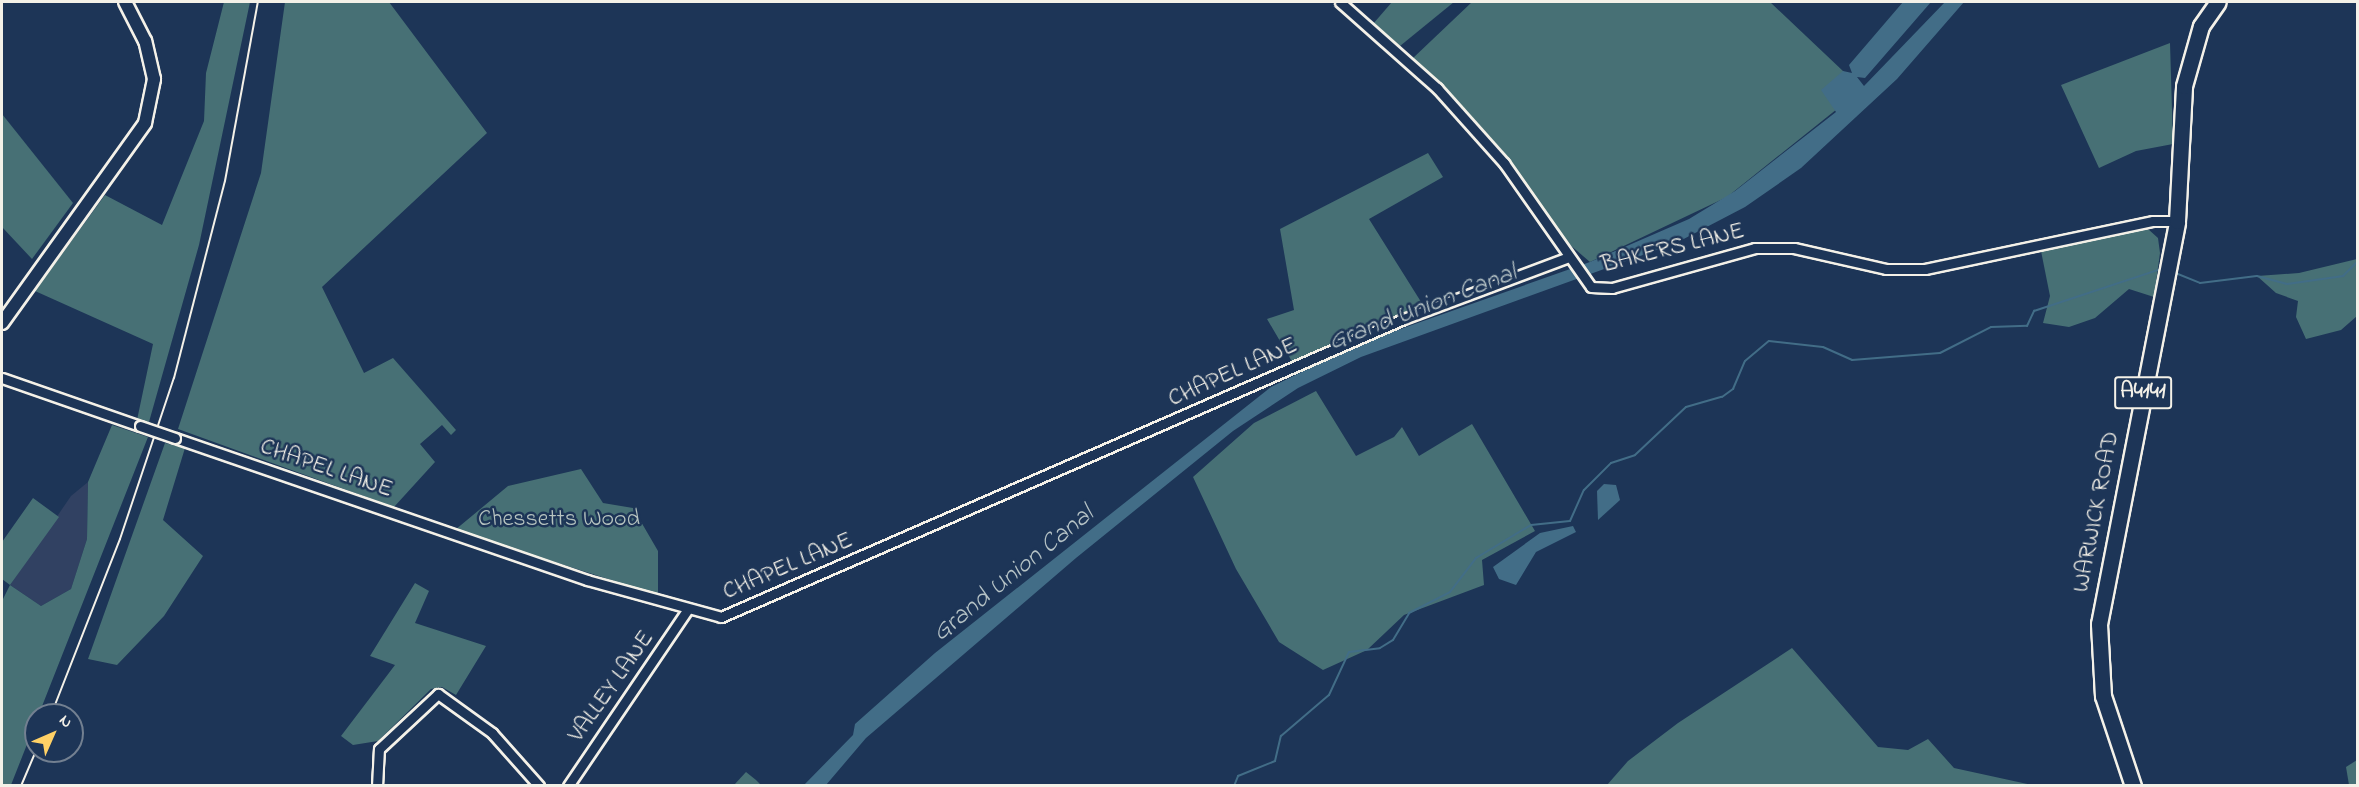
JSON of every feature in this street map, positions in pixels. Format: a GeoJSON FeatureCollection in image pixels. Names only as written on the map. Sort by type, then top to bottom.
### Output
{"type":"FeatureCollection","features":[{"type":"Feature","properties":{"kind":"main road","name":"WARWICK ROAD"},"geometry":{"type":"LineString","coordinates":[[2133,786],[2103,696],[2099,624],[2177,222],[2184,86],[2197,35],[2218,2]]}},
{"type":"Feature","properties":{"kind":"street"},"geometry":{"type":"LineString","coordinates":[[2,323],[145,123],[154,79],[145,41],[125,2]]}},
{"type":"Feature","properties":{"kind":"street","name":"BAKERS LANE"},"geometry":{"type":"LineString","coordinates":[[1340,2],[1466,120],[1527,193],[1569,257],[1578,264],[1585,282],[1612,288],[1755,248],[1794,248],[1886,269],[1926,269],[2153,220],[2177,222]]}},
{"type":"Feature","properties":{"kind":"street","name":"CHAPEL LANE"},"geometry":{"type":"LineString","coordinates":[[2,378],[687,610],[728,616],[1401,320],[1569,257]]}},
{"type":"Feature","properties":{"kind":"street","name":"VALLEY LANE"},"geometry":{"type":"LineString","coordinates":[[568,786],[687,610]]}},
{"type":"Feature","properties":{"kind":"street"},"geometry":{"type":"LineString","coordinates":[[377,786],[379,749],[438,694],[485,727],[539,786]]}},
{"type":"Feature","properties":{"kind":"shaded area"},"geometry":{"type":"Polygon","coordinates":[[[1903,2],[1931,2],[1865,78],[1857,77],[1864,86],[1945,2],[1964,2],[1897,79],[1801,168],[1745,207],[1676,243],[1361,357],[1298,388],[1233,431],[1076,558],[866,738],[826,785],[803,786],[853,735],[855,724],[935,653],[1271,387],[1361,343],[1590,262],[1689,219],[1735,191],[1836,112],[1821,90],[1843,71],[1852,73],[1849,65],[1903,2]]]}},
{"type":"Feature","properties":{"kind":"shaded area"},"geometry":{"type":"Polygon","coordinates":[[[88,482],[87,539],[71,589],[41,606],[10,585],[71,496],[88,482]]]}},
{"type":"Feature","properties":{"kind":"shaded area"},"geometry":{"type":"Polygon","coordinates":[[[1604,484],[1616,485],[1620,500],[1598,520],[1597,491],[1604,484]]]}},
{"type":"Feature","properties":{"kind":"shaded area"},"geometry":{"type":"Polygon","coordinates":[[[1573,526],[1576,532],[1536,552],[1516,585],[1499,579],[1493,567],[1540,533],[1573,526]]]}},
{"type":"Feature","properties":{"kind":"green space"},"geometry":{"type":"Polygon","coordinates":[[[224,2],[250,2],[199,245],[149,422],[137,420],[153,344],[35,291],[105,195],[162,225],[204,121],[206,73],[224,2]]]}},
{"type":"Feature","properties":{"kind":"green space"},"geometry":{"type":"Polygon","coordinates":[[[285,2],[389,2],[487,133],[322,287],[364,373],[393,358],[456,430],[451,435],[442,425],[420,444],[435,462],[394,507],[178,429],[261,173],[285,2]]]}},
{"type":"Feature","properties":{"kind":"green space"},"geometry":{"type":"Polygon","coordinates":[[[1392,2],[1454,2],[1400,46],[1373,24],[1392,2]]]}},
{"type":"Feature","properties":{"kind":"green space"},"geometry":{"type":"Polygon","coordinates":[[[1472,2],[1770,2],[1862,89],[1727,197],[1590,262],[1569,244],[1502,150],[1412,59],[1472,2]]]}},
{"type":"Feature","properties":{"kind":"green space"},"geometry":{"type":"Polygon","coordinates":[[[2170,43],[2173,144],[2136,151],[2099,168],[2061,85],[2170,43]]]}},
{"type":"Feature","properties":{"kind":"green space"},"geometry":{"type":"Polygon","coordinates":[[[2,114],[73,203],[32,259],[2,227],[2,114]]]}},
{"type":"Feature","properties":{"kind":"green space"},"geometry":{"type":"Polygon","coordinates":[[[1428,153],[1443,177],[1369,219],[1423,305],[1294,365],[1267,319],[1294,310],[1280,229],[1428,153]]]}},
{"type":"Feature","properties":{"kind":"green space"},"geometry":{"type":"Polygon","coordinates":[[[2148,229],[2158,238],[2160,253],[2154,297],[2129,289],[2095,318],[2069,327],[2043,323],[2050,296],[2041,251],[2148,229]]]}},
{"type":"Feature","properties":{"kind":"green space"},"geometry":{"type":"Polygon","coordinates":[[[2357,259],[2357,316],[2341,330],[2306,339],[2296,317],[2298,301],[2276,293],[2257,276],[2299,273],[2357,259]]]}},
{"type":"Feature","properties":{"kind":"green space"},"geometry":{"type":"Polygon","coordinates":[[[1316,391],[1356,456],[1394,437],[1402,427],[1419,456],[1472,424],[1535,531],[1482,560],[1484,585],[1404,615],[1367,650],[1323,670],[1279,642],[1236,569],[1193,477],[1254,423],[1316,391]]]}},
{"type":"Feature","properties":{"kind":"green space"},"geometry":{"type":"Polygon","coordinates":[[[112,425],[148,437],[43,703],[24,703],[24,752],[11,785],[2,785],[2,601],[10,585],[41,606],[71,589],[87,539],[88,482],[112,425]]]}},
{"type":"Feature","properties":{"kind":"green space"},"geometry":{"type":"Polygon","coordinates":[[[165,443],[185,448],[163,520],[203,556],[164,616],[117,665],[88,659],[165,443]]]}},
{"type":"Feature","properties":{"kind":"green space","name":"Chessetts Wood"},"geometry":{"type":"Polygon","coordinates":[[[581,469],[603,503],[633,508],[658,551],[658,595],[455,530],[508,486],[581,469]]]}},
{"type":"Feature","properties":{"kind":"green space"},"geometry":{"type":"Polygon","coordinates":[[[33,498],[59,517],[10,585],[2,579],[2,542],[33,498]]]}},
{"type":"Feature","properties":{"kind":"green space"},"geometry":{"type":"Polygon","coordinates":[[[415,583],[429,591],[415,623],[486,646],[456,695],[442,687],[431,689],[378,741],[353,745],[341,736],[395,665],[370,656],[415,583]]]}},
{"type":"Feature","properties":{"kind":"green space"},"geometry":{"type":"Polygon","coordinates":[[[1792,648],[1878,747],[1908,750],[1928,739],[1954,768],[2032,785],[1607,785],[1628,761],[1678,723],[1792,648]]]}},
{"type":"Feature","properties":{"kind":"green space"},"geometry":{"type":"Polygon","coordinates":[[[2357,760],[2357,785],[2349,785],[2346,767],[2357,760]]]}},
{"type":"Feature","properties":{"kind":"green space"},"geometry":{"type":"Polygon","coordinates":[[[746,772],[756,780],[761,785],[734,785],[746,772]]]}},
{"type":"Feature","properties":{"kind":"waterway"},"geometry":{"type":"LineString","coordinates":[[2173,272],[2200,283],[2257,276],[2287,284],[2343,276],[2358,261]]}},
{"type":"Feature","properties":{"kind":"waterway"},"geometry":{"type":"LineString","coordinates":[[1234,786],[1238,776],[1275,761],[1281,736],[1329,695],[1349,652],[1380,648],[1393,640],[1409,613],[1450,592],[1476,558],[1531,525],[1570,521],[1584,490],[1611,463],[1635,455],[1686,407],[1722,397],[1733,389],[1745,361],[1769,341],[1823,347],[1852,360],[1940,353],[1991,327],[2027,326],[2034,311],[2161,269]]}},
{"type":"Feature","properties":{"kind":"railway"},"geometry":{"type":"LineString","coordinates":[[56,703],[120,539],[174,378],[225,181],[258,2]]}},
{"type":"Feature","properties":{"kind":"railway"},"geometry":{"type":"LineString","coordinates":[[21,786],[31,763]]}},
{"type":"Feature","properties":{"kind":"water label","name":"Grand Union Canal"},"geometry":{"type":"Point","coordinates":[1423,309]}},
{"type":"Feature","properties":{"kind":"water label","name":"Grand Union Canal"},"geometry":{"type":"Point","coordinates":[1014,575]}}]}
